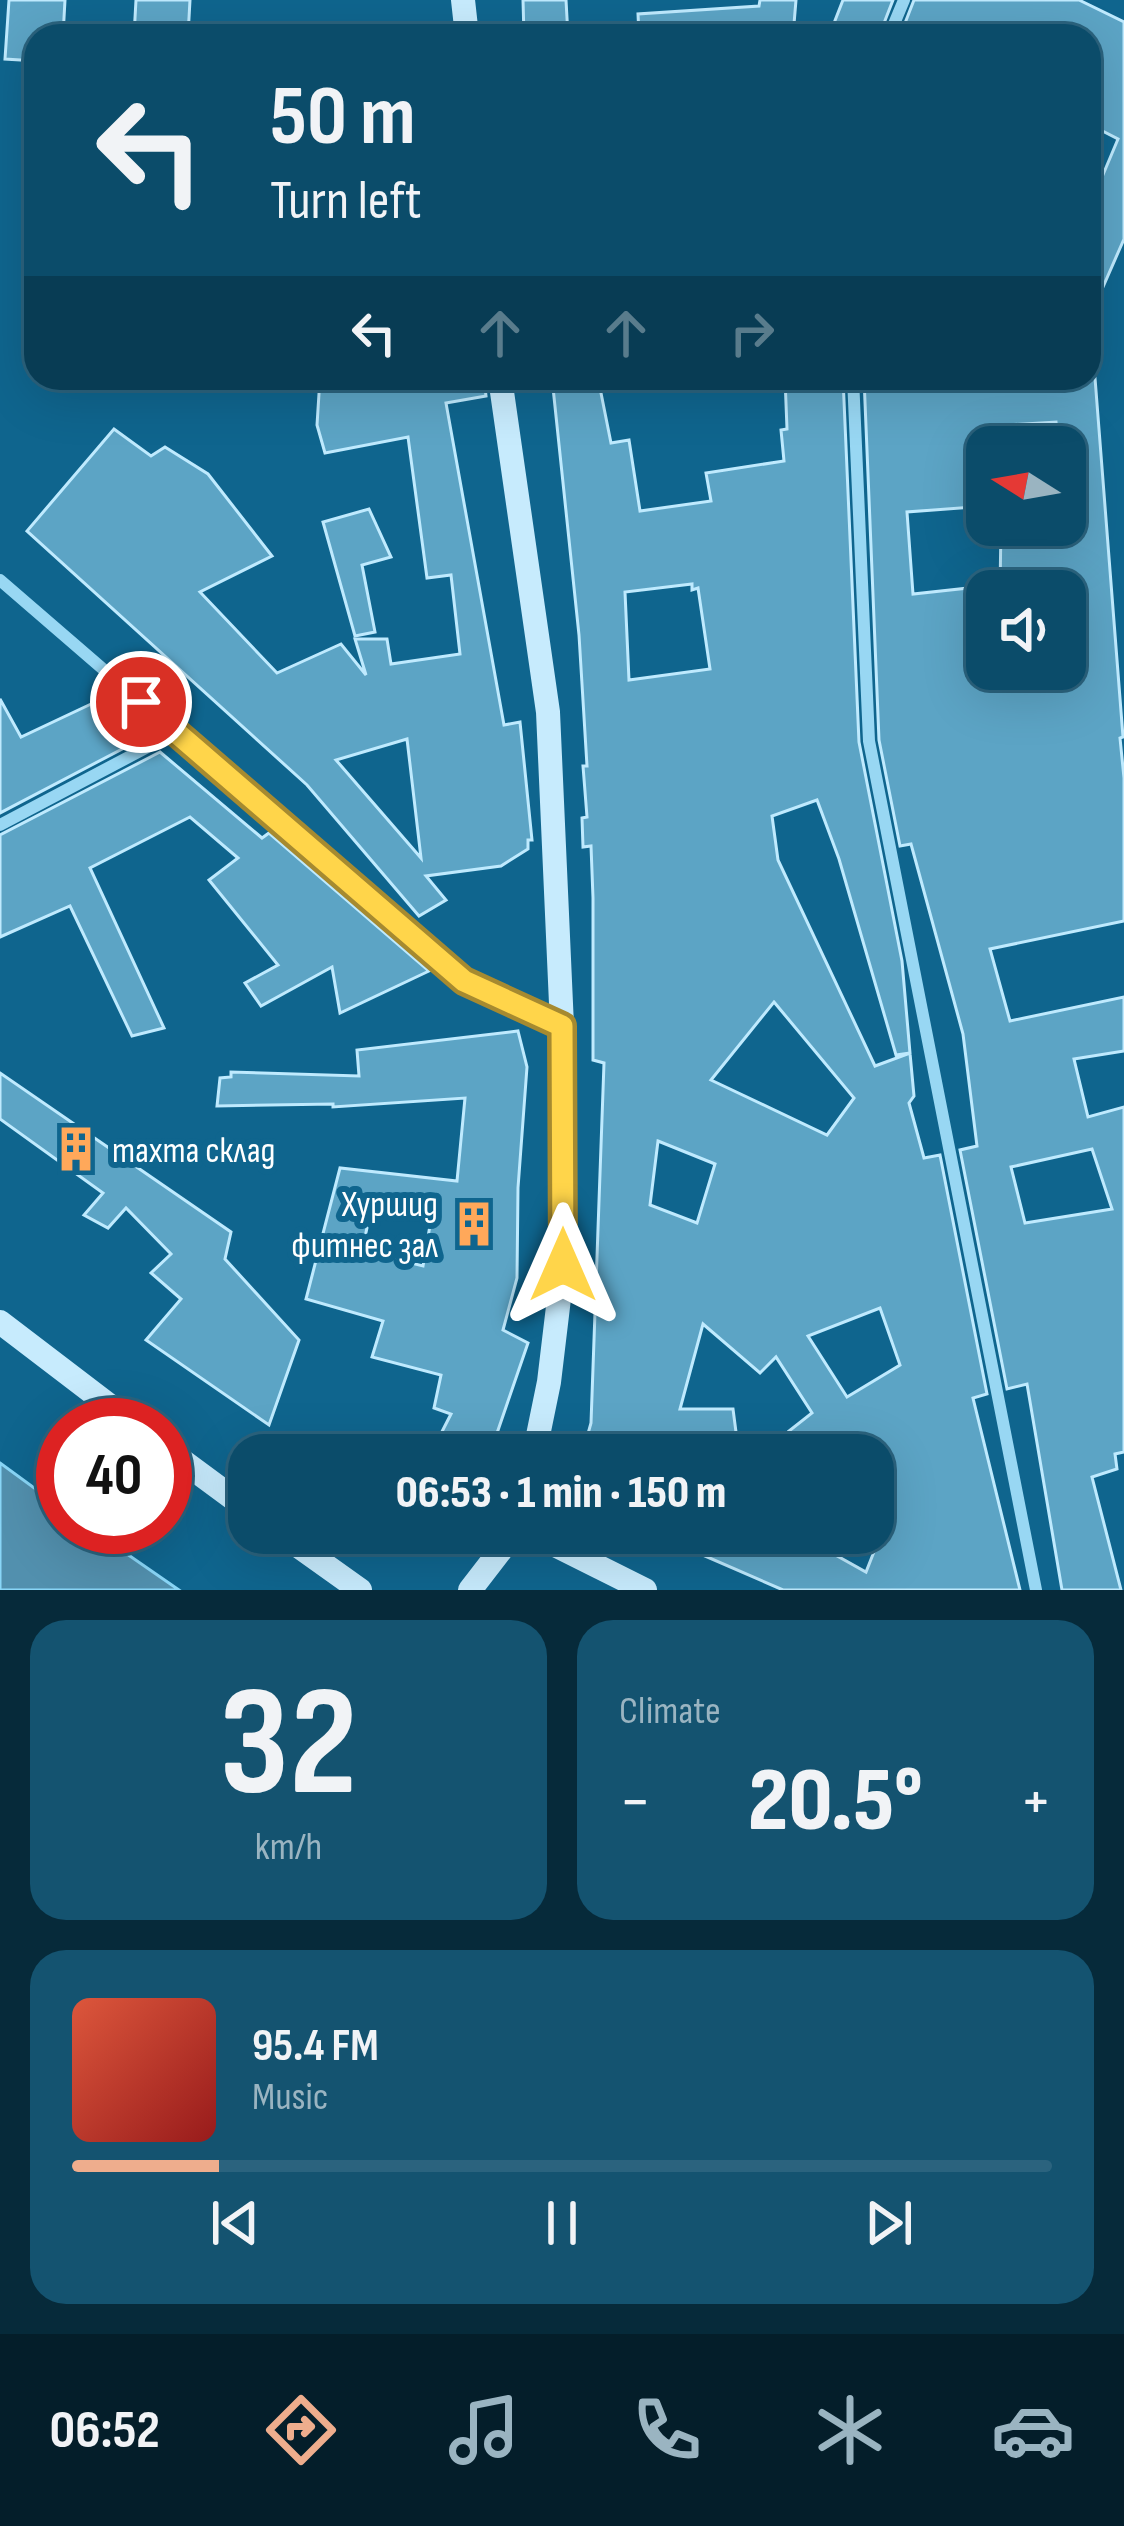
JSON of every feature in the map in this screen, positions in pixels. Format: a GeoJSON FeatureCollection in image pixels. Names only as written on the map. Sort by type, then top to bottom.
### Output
{"type":"FeatureCollection","features":[{"type":"Feature","properties":{"kind":"street"},"geometry":{"type":"LineString","coordinates":[[502,390],[548,712],[562,1026],[563,1265],[538,1434]]}},
{"type":"Feature","properties":{"kind":"street"},"geometry":{"type":"LineString","coordinates":[[854,390],[869,741],[1036,1590]]}},
{"type":"Feature","properties":{"kind":"street"},"geometry":{"type":"LineString","coordinates":[[0,580],[464,981],[562,1026]]}},
{"type":"Feature","properties":{"kind":"street"},"geometry":{"type":"LineString","coordinates":[[0,825],[176,732]]}},
{"type":"Feature","properties":{"kind":"street"},"geometry":{"type":"LineString","coordinates":[[0,1322],[100,1398]]}},
{"type":"Feature","properties":{"kind":"street"},"geometry":{"type":"LineString","coordinates":[[192,1468],[228,1494]]}},
{"type":"Feature","properties":{"kind":"street"},"geometry":{"type":"LineString","coordinates":[[309,1554],[360,1590]]}},
{"type":"Feature","properties":{"kind":"street"},"geometry":{"type":"LineString","coordinates":[[470,1590],[498,1554]]}},
{"type":"Feature","properties":{"kind":"street"},"geometry":{"type":"LineString","coordinates":[[573,1554],[645,1590]]}},
{"type":"Feature","properties":{"kind":"water"},"geometry":{"type":"Polygon","coordinates":[[[0,1463],[36,1489],[36,1554],[127,1554],[179,1590],[0,1590],[0,1463]]]}},
{"type":"Feature","properties":{"kind":"building"},"geometry":{"type":"Polygon","coordinates":[[[9,0],[65,0],[64,24],[24,24],[24,60],[5,59],[9,0]]]}},
{"type":"Feature","properties":{"kind":"building"},"geometry":{"type":"Polygon","coordinates":[[[136,0],[190,0],[189,24],[135,24],[136,0]]]}},
{"type":"Feature","properties":{"kind":"building"},"geometry":{"type":"Polygon","coordinates":[[[523,0],[566,0],[567,24],[524,24],[523,0]]]}},
{"type":"Feature","properties":{"kind":"building"},"geometry":{"type":"Polygon","coordinates":[[[760,0],[796,0],[794,24],[638,24],[638,14],[759,6],[760,0]]]}},
{"type":"Feature","properties":{"kind":"building"},"geometry":{"type":"Polygon","coordinates":[[[843,0],[893,0],[884,24],[834,24],[843,0]]]}},
{"type":"Feature","properties":{"kind":"building"},"geometry":{"type":"Polygon","coordinates":[[[914,0],[1079,0],[1124,22],[1124,239],[1101,292],[1101,179],[1118,139],[1101,130],[1101,24],[905,24],[914,0]]]}},
{"type":"Feature","properties":{"kind":"building"},"geometry":{"type":"Polygon","coordinates":[[[319,390],[485,390],[486,396],[446,403],[504,725],[520,722],[532,840],[528,840],[528,849],[501,866],[426,876],[446,900],[419,916],[307,785],[27,531],[114,429],[151,456],[165,447],[208,474],[272,556],[200,592],[277,673],[341,644],[366,675],[355,639],[387,639],[391,664],[460,654],[451,575],[427,578],[408,437],[325,453],[317,425],[319,390]],[[407,739],[336,760],[421,858],[407,739]]]}},
{"type":"Feature","properties":{"kind":"building"},"geometry":{"type":"Polygon","coordinates":[[[553,390],[600,390],[611,443],[629,440],[640,511],[711,501],[706,473],[784,461],[781,430],[787,429],[785,390],[844,390],[859,742],[902,961],[914,1096],[909,1103],[924,1158],[940,1155],[987,1394],[973,1398],[1020,1590],[783,1590],[700,1554],[834,1554],[866,1572],[873,1554],[894,1554],[894,1434],[791,1434],[789,1431],[812,1413],[776,1357],[760,1373],[703,1324],[680,1409],[733,1409],[736,1434],[588,1434],[604,1063],[593,1060],[593,898],[591,846],[583,847],[582,818],[587,817],[583,766],[587,766],[579,635],[553,390]],[[692,584],[625,592],[629,680],[710,669],[698,588],[692,590],[692,584]],[[817,800],[772,816],[778,860],[875,1066],[910,1053],[896,1055],[817,800]],[[774,1002],[711,1080],[827,1135],[854,1098],[774,1002]],[[658,1141],[650,1205],[697,1223],[715,1164],[658,1141]],[[880,1308],[808,1336],[847,1397],[900,1365],[880,1308]]]}},
{"type":"Feature","properties":{"kind":"building"},"geometry":{"type":"Polygon","coordinates":[[[864,390],[1096,390],[1123,737],[1124,921],[990,949],[1010,1021],[1124,997],[1124,1051],[1074,1059],[1088,1117],[1124,1107],[1124,1452],[1115,1454],[1117,1469],[1092,1477],[1121,1590],[1062,1590],[1027,1384],[1007,1389],[960,1150],[977,1146],[963,1034],[911,844],[900,846],[879,740],[864,390]],[[1056,422],[966,426],[966,508],[907,512],[913,594],[966,588],[966,690],[1086,690],[1086,570],[1000,570],[1001,546],[1086,546],[1086,426],[1056,426],[1056,422]],[[1092,1149],[1011,1167],[1025,1223],[1112,1209],[1092,1149]]]}},
{"type":"Feature","properties":{"kind":"building"},"geometry":{"type":"Polygon","coordinates":[[[369,509],[391,557],[362,565],[375,632],[355,636],[323,522],[369,509]]]}},
{"type":"Feature","properties":{"kind":"building"},"geometry":{"type":"Polygon","coordinates":[[[106,697],[145,737],[0,813],[0,699],[21,737],[106,697]]]}},
{"type":"Feature","properties":{"kind":"building"},"geometry":{"type":"Polygon","coordinates":[[[160,752],[262,838],[269,833],[429,971],[340,1013],[332,967],[261,1006],[245,983],[278,965],[209,880],[238,858],[190,817],[90,868],[164,1028],[132,1036],[70,906],[0,937],[0,835],[160,752]]]}},
{"type":"Feature","properties":{"kind":"building"},"geometry":{"type":"Polygon","coordinates":[[[518,1031],[527,1067],[517,1278],[503,1330],[528,1343],[497,1434],[441,1434],[451,1414],[434,1408],[441,1375],[372,1357],[383,1321],[306,1299],[340,1168],[457,1181],[465,1098],[333,1107],[217,1106],[220,1078],[231,1077],[231,1072],[359,1076],[357,1050],[518,1031]],[[373,1200],[362,1251],[423,1266],[433,1208],[373,1200]]]}},
{"type":"Feature","properties":{"kind":"building"},"geometry":{"type":"Polygon","coordinates":[[[0,1073],[231,1232],[225,1259],[299,1340],[269,1425],[146,1340],[181,1299],[151,1273],[171,1254],[126,1208],[108,1228],[84,1215],[103,1193],[0,1119],[0,1073]]]}},
{"type":"Feature","properties":{"kind":"place","name":"тахта склад"},"geometry":{"type":"Point","coordinates":[76,1149]}},
{"type":"Feature","properties":{"kind":"place","name":"Хуршид фитнес зал"},"geometry":{"type":"Point","coordinates":[474,1224]}},
{"type":"Feature","properties":{"kind":"route"},"geometry":{"type":"LineString","coordinates":[[141,702],[464,981],[562,1026],[563,1265]]}}]}
